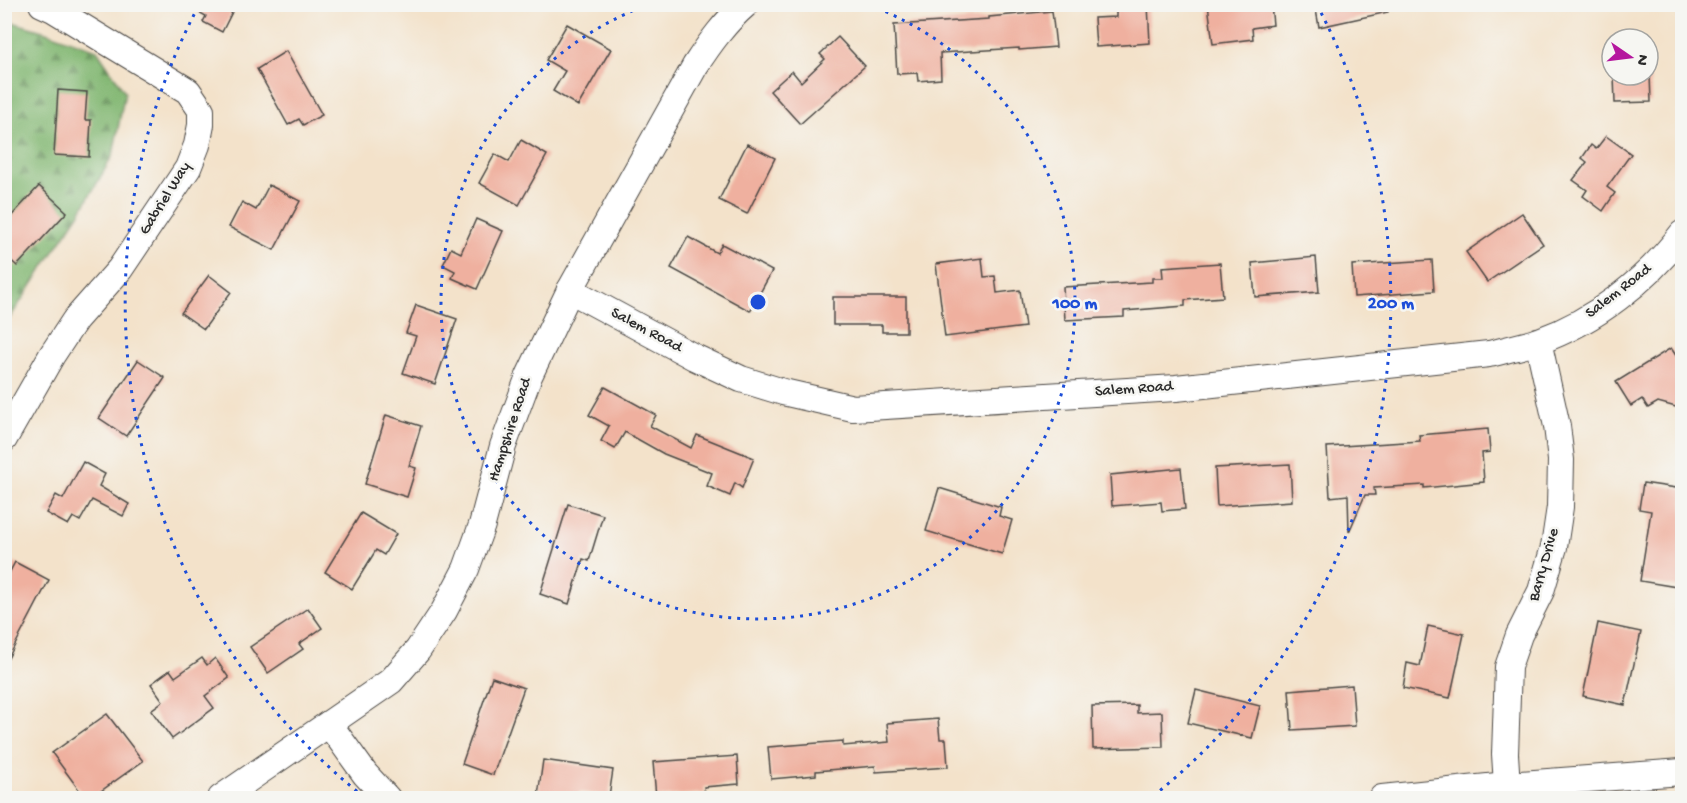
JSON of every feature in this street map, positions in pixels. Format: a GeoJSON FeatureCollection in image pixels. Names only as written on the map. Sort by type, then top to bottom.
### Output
{"type":"FeatureCollection","features":[{"type":"Feature","properties":{"kind":"street","name":"Gabriel Way"},"geometry":{"type":"LineString","coordinates":[[4,439],[52,355],[75,320],[120,269],[188,168],[197,146],[201,125],[201,110],[188,91],[42,4]]}},
{"type":"Feature","properties":{"kind":"street","name":"Hampshire Road"},"geometry":{"type":"LineString","coordinates":[[221,798],[391,681],[418,650],[444,611],[466,569],[482,525],[503,446],[529,376],[570,290],[700,58],[718,33],[746,4]]}},
{"type":"Feature","properties":{"kind":"street","name":"Salem Road"},"geometry":{"type":"LineString","coordinates":[[570,290],[694,357],[741,379],[783,392],[853,408],[1176,388],[1489,354],[1538,341],[1572,326],[1606,306],[1640,279],[1683,234]]}},
{"type":"Feature","properties":{"kind":"street","name":"Barry Drive"},"geometry":{"type":"LineString","coordinates":[[1507,785],[1505,754],[1508,667],[1519,635],[1541,591],[1554,547],[1560,507],[1561,460],[1557,426],[1538,341]]}},
{"type":"Feature","properties":{"kind":"street"},"geometry":{"type":"LineString","coordinates":[[329,724],[365,774],[387,798]]}},
{"type":"Feature","properties":{"kind":"street"},"geometry":{"type":"LineString","coordinates":[[1382,798],[1507,785],[1683,772]]}},
{"type":"Feature","properties":{"kind":"green space"},"geometry":{"type":"Polygon","coordinates":[[[5,20],[97,50],[125,92],[113,155],[79,214],[5,325],[5,20]]]}},
{"type":"Feature","properties":{"kind":"building"},"geometry":{"type":"Polygon","coordinates":[[[184,4],[236,4],[222,32],[203,22],[206,16],[184,4]]]}},
{"type":"Feature","properties":{"kind":"building"},"geometry":{"type":"Polygon","coordinates":[[[1208,4],[1271,4],[1273,25],[1252,28],[1253,39],[1213,44],[1208,4]]]}},
{"type":"Feature","properties":{"kind":"building"},"geometry":{"type":"Polygon","coordinates":[[[1315,4],[1387,4],[1388,12],[1319,27],[1315,4]]]}},
{"type":"Feature","properties":{"kind":"building"},"geometry":{"type":"Polygon","coordinates":[[[1148,5],[1150,43],[1096,47],[1094,18],[1116,17],[1116,7],[1148,5]]]}},
{"type":"Feature","properties":{"kind":"building"},"geometry":{"type":"Polygon","coordinates":[[[1052,11],[1056,47],[940,53],[941,79],[918,81],[917,73],[897,74],[894,25],[989,19],[989,17],[1052,11]]]}},
{"type":"Feature","properties":{"kind":"building"},"geometry":{"type":"Polygon","coordinates":[[[567,24],[611,49],[578,106],[553,91],[565,71],[546,60],[567,24]]]}},
{"type":"Feature","properties":{"kind":"building"},"geometry":{"type":"Polygon","coordinates":[[[838,37],[865,66],[800,124],[770,91],[792,71],[801,82],[825,59],[820,54],[838,37]]]}},
{"type":"Feature","properties":{"kind":"building"},"geometry":{"type":"Polygon","coordinates":[[[286,51],[322,115],[303,125],[299,119],[288,125],[257,69],[286,51]]]}},
{"type":"Feature","properties":{"kind":"building"},"geometry":{"type":"Polygon","coordinates":[[[1614,87],[1650,87],[1651,102],[1615,103],[1614,87]]]}},
{"type":"Feature","properties":{"kind":"building"},"geometry":{"type":"Polygon","coordinates":[[[58,90],[87,92],[85,120],[91,120],[89,157],[54,155],[58,90]]]}},
{"type":"Feature","properties":{"kind":"building"},"geometry":{"type":"Polygon","coordinates":[[[1606,136],[1631,154],[1607,187],[1615,193],[1603,211],[1583,196],[1587,190],[1573,180],[1587,162],[1582,158],[1591,145],[1596,149],[1606,136]]]}},
{"type":"Feature","properties":{"kind":"building"},"geometry":{"type":"Polygon","coordinates":[[[521,140],[547,155],[519,205],[479,183],[495,154],[509,162],[521,140]]]}},
{"type":"Feature","properties":{"kind":"building"},"geometry":{"type":"Polygon","coordinates":[[[747,144],[775,158],[747,214],[719,200],[747,144]]]}},
{"type":"Feature","properties":{"kind":"building"},"geometry":{"type":"Polygon","coordinates":[[[269,185],[300,201],[274,250],[229,227],[242,202],[256,210],[269,185]]]}},
{"type":"Feature","properties":{"kind":"building"},"geometry":{"type":"Polygon","coordinates":[[[39,186],[67,212],[17,266],[4,254],[4,224],[39,186]]]}},
{"type":"Feature","properties":{"kind":"building"},"geometry":{"type":"Polygon","coordinates":[[[1522,213],[1543,244],[1487,282],[1466,252],[1522,213]]]}},
{"type":"Feature","properties":{"kind":"building"},"geometry":{"type":"Polygon","coordinates":[[[476,219],[503,231],[477,289],[452,278],[455,271],[443,265],[451,248],[461,253],[476,219]]]}},
{"type":"Feature","properties":{"kind":"building"},"geometry":{"type":"Polygon","coordinates":[[[688,237],[717,253],[722,244],[772,271],[750,311],[671,268],[688,237]]]}},
{"type":"Feature","properties":{"kind":"building"},"geometry":{"type":"Polygon","coordinates":[[[1316,257],[1319,292],[1255,297],[1252,263],[1316,257]]]}},
{"type":"Feature","properties":{"kind":"building"},"geometry":{"type":"Polygon","coordinates":[[[982,258],[984,277],[995,276],[997,293],[1020,290],[1025,327],[945,337],[936,264],[982,258]]]}},
{"type":"Feature","properties":{"kind":"building"},"geometry":{"type":"Polygon","coordinates":[[[1432,260],[1434,291],[1354,297],[1352,265],[1432,260]]]}},
{"type":"Feature","properties":{"kind":"building"},"geometry":{"type":"Polygon","coordinates":[[[1220,263],[1223,297],[1185,300],[1185,306],[1124,311],[1124,317],[1065,320],[1063,287],[1152,282],[1152,278],[1163,278],[1162,267],[1220,263]]]}},
{"type":"Feature","properties":{"kind":"building"},"geometry":{"type":"Polygon","coordinates":[[[209,275],[231,292],[204,329],[181,313],[209,275]]]}},
{"type":"Feature","properties":{"kind":"building"},"geometry":{"type":"Polygon","coordinates":[[[833,297],[906,297],[906,332],[882,332],[882,325],[833,325],[833,297]]]}},
{"type":"Feature","properties":{"kind":"building"},"geometry":{"type":"Polygon","coordinates":[[[416,305],[457,319],[435,384],[403,373],[416,336],[406,333],[416,305]]]}},
{"type":"Feature","properties":{"kind":"building"},"geometry":{"type":"Polygon","coordinates":[[[1671,348],[1683,366],[1683,409],[1658,402],[1648,408],[1642,399],[1631,406],[1616,382],[1671,348]]]}},
{"type":"Feature","properties":{"kind":"building"},"geometry":{"type":"Polygon","coordinates":[[[138,360],[165,378],[126,436],[99,418],[138,360]]]}},
{"type":"Feature","properties":{"kind":"building"},"geometry":{"type":"Polygon","coordinates":[[[605,387],[656,415],[650,426],[691,448],[697,435],[754,458],[742,488],[735,483],[730,496],[707,486],[712,473],[664,454],[625,432],[615,449],[601,441],[609,426],[589,415],[605,387]]]}},
{"type":"Feature","properties":{"kind":"building"},"geometry":{"type":"Polygon","coordinates":[[[386,415],[421,426],[409,466],[416,468],[407,497],[365,484],[386,415]]]}},
{"type":"Feature","properties":{"kind":"building"},"geometry":{"type":"Polygon","coordinates":[[[1488,429],[1490,452],[1482,453],[1484,482],[1424,488],[1424,485],[1374,488],[1375,495],[1365,495],[1349,532],[1348,495],[1330,497],[1327,447],[1420,441],[1419,435],[1488,429]]]}},
{"type":"Feature","properties":{"kind":"building"},"geometry":{"type":"Polygon","coordinates":[[[83,462],[105,474],[99,486],[129,504],[123,516],[92,500],[80,521],[73,517],[68,525],[46,513],[56,495],[63,499],[83,462]]]}},
{"type":"Feature","properties":{"kind":"building"},"geometry":{"type":"Polygon","coordinates":[[[1290,464],[1292,501],[1217,506],[1215,468],[1290,464]]]}},
{"type":"Feature","properties":{"kind":"building"},"geometry":{"type":"Polygon","coordinates":[[[1181,468],[1185,509],[1162,511],[1161,502],[1112,506],[1110,475],[1181,468]]]}},
{"type":"Feature","properties":{"kind":"building"},"geometry":{"type":"Polygon","coordinates":[[[1643,483],[1683,489],[1683,588],[1640,581],[1651,511],[1639,509],[1643,483]]]}},
{"type":"Feature","properties":{"kind":"building"},"geometry":{"type":"Polygon","coordinates":[[[939,488],[1001,507],[999,516],[1012,520],[1002,554],[926,531],[939,488]]]}},
{"type":"Feature","properties":{"kind":"building"},"geometry":{"type":"Polygon","coordinates":[[[568,504],[603,515],[589,561],[583,559],[569,604],[540,594],[568,504]]]}},
{"type":"Feature","properties":{"kind":"building"},"geometry":{"type":"Polygon","coordinates":[[[361,513],[396,534],[384,555],[376,550],[352,589],[325,572],[361,513]]]}},
{"type":"Feature","properties":{"kind":"building"},"geometry":{"type":"Polygon","coordinates":[[[15,562],[49,580],[4,666],[4,583],[15,562]]]}},
{"type":"Feature","properties":{"kind":"building"},"geometry":{"type":"Polygon","coordinates":[[[308,608],[322,628],[299,644],[303,649],[268,673],[250,647],[308,608]]]}},
{"type":"Feature","properties":{"kind":"building"},"geometry":{"type":"Polygon","coordinates":[[[1598,623],[1641,632],[1625,705],[1583,696],[1598,623]]]}},
{"type":"Feature","properties":{"kind":"building"},"geometry":{"type":"Polygon","coordinates":[[[1428,626],[1464,634],[1450,698],[1403,688],[1407,663],[1420,666],[1428,626]]]}},
{"type":"Feature","properties":{"kind":"building"},"geometry":{"type":"Polygon","coordinates":[[[202,658],[207,665],[215,658],[229,678],[205,696],[214,708],[172,739],[151,710],[163,701],[151,684],[170,670],[175,677],[202,658]]]}},
{"type":"Feature","properties":{"kind":"building"},"geometry":{"type":"Polygon","coordinates":[[[492,677],[524,688],[493,775],[462,764],[492,677]]]}},
{"type":"Feature","properties":{"kind":"building"},"geometry":{"type":"Polygon","coordinates":[[[1352,685],[1355,726],[1292,730],[1289,690],[1352,685]]]}},
{"type":"Feature","properties":{"kind":"building"},"geometry":{"type":"Polygon","coordinates":[[[1196,690],[1260,706],[1252,738],[1188,723],[1196,690]]]}},
{"type":"Feature","properties":{"kind":"building"},"geometry":{"type":"Polygon","coordinates":[[[1137,705],[1137,713],[1162,712],[1163,747],[1093,749],[1092,706],[1137,705]]]}},
{"type":"Feature","properties":{"kind":"building"},"geometry":{"type":"Polygon","coordinates":[[[107,714],[143,761],[91,798],[85,798],[52,753],[107,714]]]}},
{"type":"Feature","properties":{"kind":"building"},"geometry":{"type":"Polygon","coordinates":[[[938,719],[940,739],[946,739],[948,767],[876,772],[875,766],[816,771],[816,775],[771,779],[768,747],[843,741],[843,746],[889,742],[887,723],[938,719]]]}},
{"type":"Feature","properties":{"kind":"building"},"geometry":{"type":"Polygon","coordinates":[[[737,756],[739,784],[704,787],[705,793],[656,797],[653,762],[737,756]]]}},
{"type":"Feature","properties":{"kind":"building"},"geometry":{"type":"Polygon","coordinates":[[[543,760],[613,770],[609,796],[579,792],[578,798],[538,796],[543,760]]]}}]}
